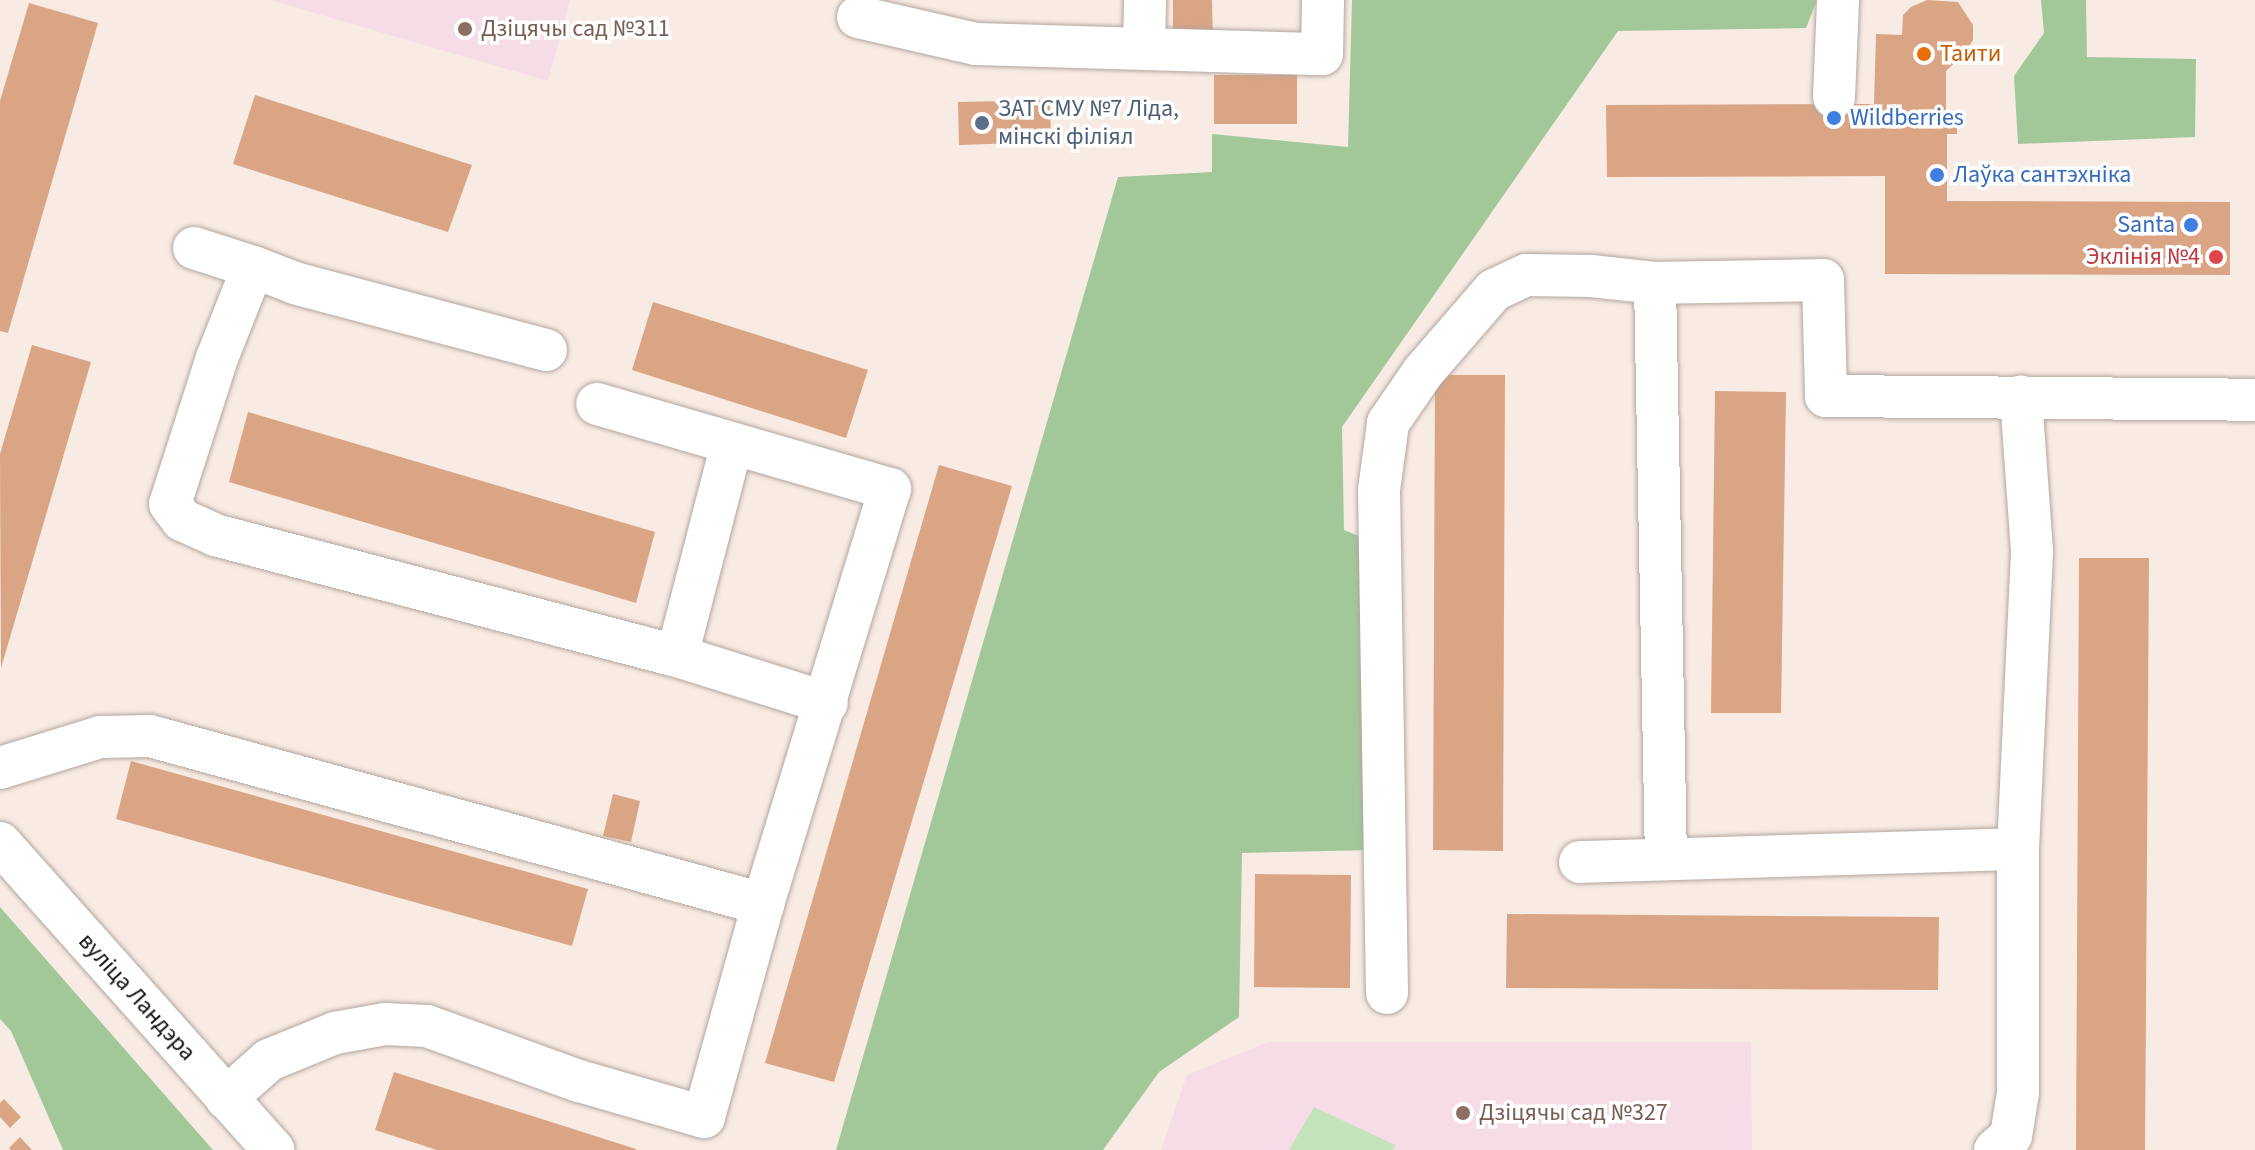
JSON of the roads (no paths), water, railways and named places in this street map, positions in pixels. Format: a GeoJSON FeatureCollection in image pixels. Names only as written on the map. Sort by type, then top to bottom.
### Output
{"type":"FeatureCollection","features":[{"type":"Feature","properties":{"kind":"street"},"geometry":{"type":"LineString","coordinates":[[1144,49],[1145,0]]}},
{"type":"Feature","properties":{"kind":"street"},"geometry":{"type":"LineString","coordinates":[[858,17],[976,44],[1322,54],[1323,0]]}},
{"type":"Feature","properties":{"kind":"street"},"geometry":{"type":"LineString","coordinates":[[1834,97],[1838,0]]}},
{"type":"Feature","properties":{"kind":"street"},"geometry":{"type":"LineString","coordinates":[[194,248],[295,283],[546,350]]}},
{"type":"Feature","properties":{"kind":"street"},"geometry":{"type":"LineString","coordinates":[[253,267],[217,358],[170,504],[182,520],[215,535],[677,656],[827,703]]}},
{"type":"Feature","properties":{"kind":"street"},"geometry":{"type":"LineString","coordinates":[[1387,993],[1379,490],[1388,423],[1423,372],[1494,290],[1526,275],[1591,276],[1655,283],[1823,280],[1826,396],[2255,400]]}},
{"type":"Feature","properties":{"kind":"street"},"geometry":{"type":"LineString","coordinates":[[1655,283],[1666,859]]}},
{"type":"Feature","properties":{"kind":"street"},"geometry":{"type":"LineString","coordinates":[[1995,1150],[2011,1136],[2018,1093],[2018,849],[2032,551],[2021,396]]}},
{"type":"Feature","properties":{"kind":"street"},"geometry":{"type":"LineString","coordinates":[[226,1098],[269,1060],[335,1033],[385,1024],[427,1026],[579,1081],[704,1117],[763,904],[890,489],[597,404]]}},
{"type":"Feature","properties":{"kind":"street"},"geometry":{"type":"LineString","coordinates":[[677,656],[732,444]]}},
{"type":"Feature","properties":{"kind":"street"},"geometry":{"type":"LineString","coordinates":[[0,768],[100,737],[150,736],[763,904]]}},
{"type":"Feature","properties":{"kind":"street","name":"вуліца Ландэра"},"geometry":{"type":"LineString","coordinates":[[0,843],[274,1150]]}},
{"type":"Feature","properties":{"kind":"street"},"geometry":{"type":"LineString","coordinates":[[1580,862],[2018,849]]}},
{"type":"Feature","properties":{"kind":"place","name":"Дзіцячы сад №311"},"geometry":{"type":"Point","coordinates":[465,29]}},
{"type":"Feature","properties":{"kind":"place","name":"Таити"},"geometry":{"type":"Point","coordinates":[1924,54]}},
{"type":"Feature","properties":{"kind":"place","name":"Wildberries"},"geometry":{"type":"Point","coordinates":[1834,118]}},
{"type":"Feature","properties":{"kind":"place","name":"ЗАТ СМУ №7 Ліда, мінскі філіял"},"geometry":{"type":"Point","coordinates":[982,123]}},
{"type":"Feature","properties":{"kind":"place","name":"Лаўка сантэхніка"},"geometry":{"type":"Point","coordinates":[1937,175]}},
{"type":"Feature","properties":{"kind":"place","name":"Santa"},"geometry":{"type":"Point","coordinates":[2191,225]}},
{"type":"Feature","properties":{"kind":"place","name":"Эклінія №4"},"geometry":{"type":"Point","coordinates":[2216,257]}},
{"type":"Feature","properties":{"kind":"place","name":"Дзіцячы сад №327"},"geometry":{"type":"Point","coordinates":[1463,1113]}}]}
